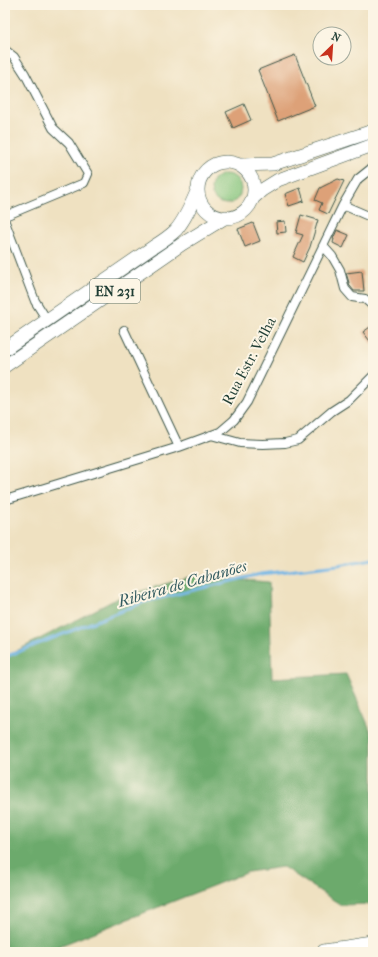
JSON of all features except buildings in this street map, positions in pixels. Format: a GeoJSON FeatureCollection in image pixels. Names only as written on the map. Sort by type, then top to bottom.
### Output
{"type":"FeatureCollection","features":[{"type":"Feature","properties":{"kind":"highway"},"geometry":{"type":"LineString","coordinates":[[324,952],[373,944]]}},
{"type":"Feature","properties":{"kind":"main road","name":"EN 231"},"geometry":{"type":"LineString","coordinates":[[5,349],[175,231],[188,212],[198,189],[200,180],[205,172],[212,166],[221,162],[232,162],[240,165],[273,164],[373,131]]}},
{"type":"Feature","properties":{"kind":"main road","name":"EN 231"},"geometry":{"type":"LineString","coordinates":[[5,366],[182,244],[226,217],[234,216],[242,212],[252,199],[262,190],[278,180],[373,145]]}},
{"type":"Feature","properties":{"kind":"main road"},"geometry":{"type":"LineString","coordinates":[[240,165],[246,170],[253,183],[254,191],[252,199]]}},
{"type":"Feature","properties":{"kind":"main road"},"geometry":{"type":"LineString","coordinates":[[198,189],[203,206],[209,212],[217,216],[226,217]]}},
{"type":"Feature","properties":{"kind":"street"},"geometry":{"type":"LineString","coordinates":[[5,50],[14,57],[25,74],[53,128],[69,143],[88,174],[84,183],[5,216]]}},
{"type":"Feature","properties":{"kind":"street","name":"Rua Estr. Velha"},"geometry":{"type":"LineString","coordinates":[[5,500],[179,447],[220,432],[234,420],[247,402],[343,205],[358,179],[373,167]]}},
{"type":"Feature","properties":{"kind":"street"},"geometry":{"type":"LineString","coordinates":[[343,205],[373,218]]}},
{"type":"Feature","properties":{"kind":"street"},"geometry":{"type":"LineString","coordinates":[[5,222],[35,301],[47,320]]}},
{"type":"Feature","properties":{"kind":"street"},"geometry":{"type":"LineString","coordinates":[[323,246],[332,256],[340,270],[345,289],[352,297],[365,299],[373,306]]}},
{"type":"Feature","properties":{"kind":"street"},"geometry":{"type":"LineString","coordinates":[[124,330],[179,447]]}},
{"type":"Feature","properties":{"kind":"street"},"geometry":{"type":"LineString","coordinates":[[211,435],[240,443],[285,444],[298,440],[332,411],[349,400],[373,376]]}},
{"type":"Feature","properties":{"kind":"green space"},"geometry":{"type":"Polygon","coordinates":[[[226,174],[237,178],[241,189],[237,200],[226,204],[215,200],[211,189],[215,178],[226,174]]]}},
{"type":"Feature","properties":{"kind":"green space"},"geometry":{"type":"Polygon","coordinates":[[[192,576],[269,582],[272,678],[346,674],[373,736],[373,904],[341,905],[283,867],[248,872],[44,952],[5,950],[5,657],[118,598],[192,576]]]}},
{"type":"Feature","properties":{"kind":"waterway","name":"Ribeira de Cabanões"},"geometry":{"type":"LineString","coordinates":[[5,657],[144,602],[261,574],[338,565],[373,559]]}}]}
